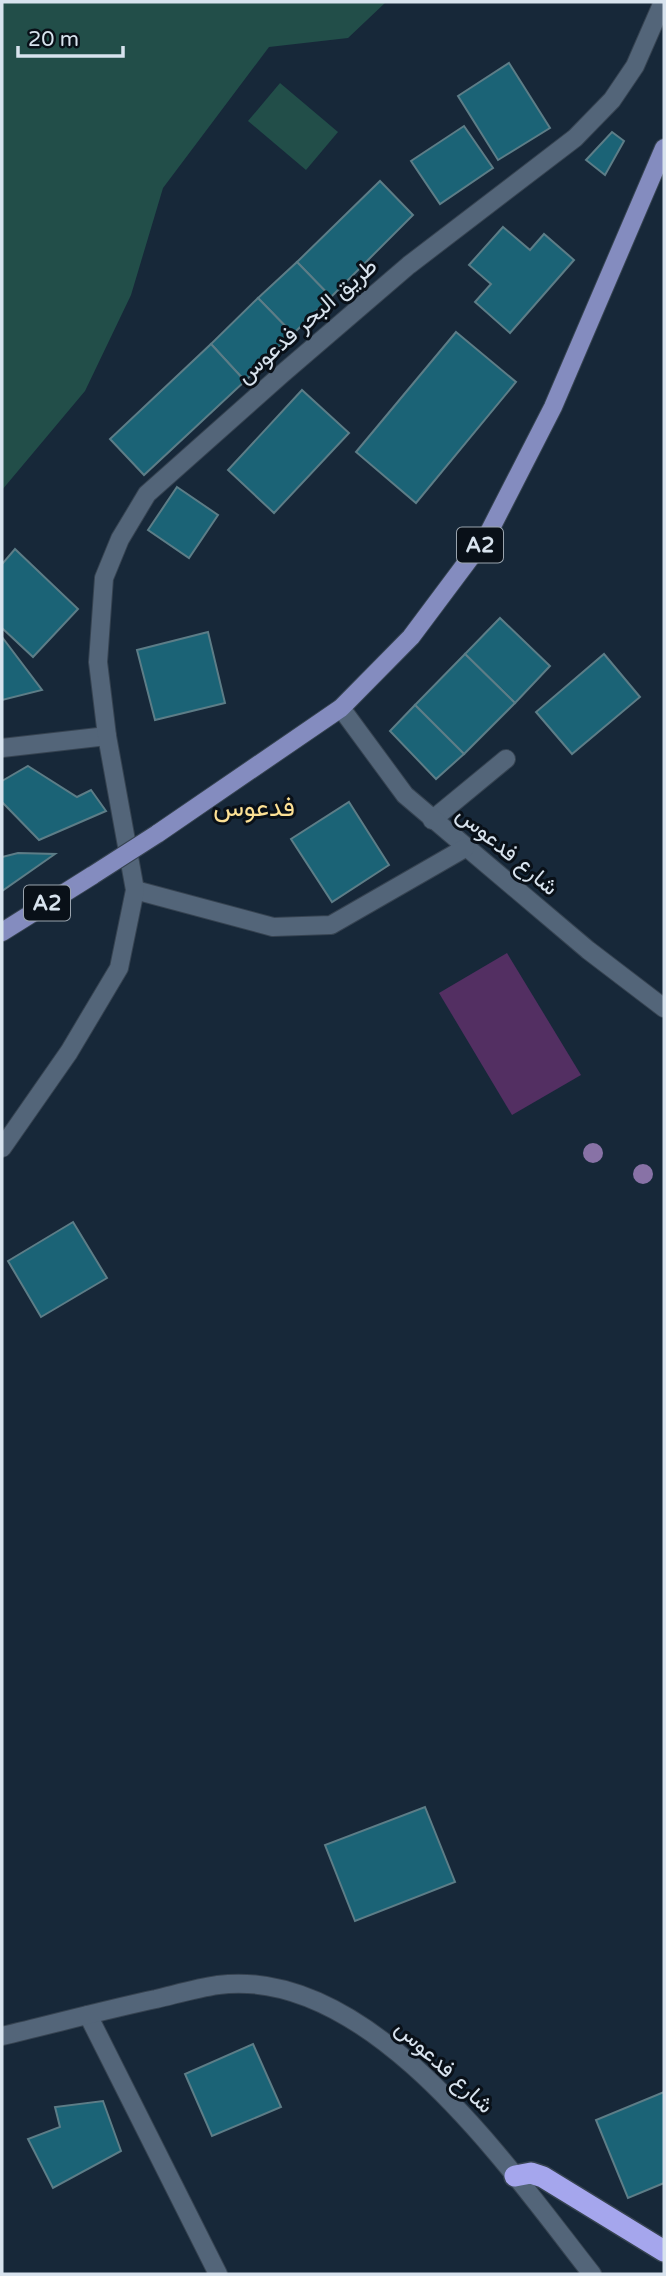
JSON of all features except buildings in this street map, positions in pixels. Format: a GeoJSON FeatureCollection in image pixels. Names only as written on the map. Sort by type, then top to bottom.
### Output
{"type":"FeatureCollection","features":[{"type":"Feature","properties":{"kind":"highway"},"geometry":{"type":"LineString","coordinates":[[514,2176],[531,2173],[543,2177],[663,2255]]}},
{"type":"Feature","properties":{"kind":"main road","name":"A2"},"geometry":{"type":"LineString","coordinates":[[2,932],[157,834],[341,708],[411,636],[488,534],[553,407],[664,148]]}},
{"type":"Feature","properties":{"kind":"street","name":"طريق البحر فدعوس"},"geometry":{"type":"LineString","coordinates":[[135,890],[107,736],[98,662],[104,578],[120,539],[147,494],[409,265],[575,138],[612,100],[635,66],[663,2]]}},
{"type":"Feature","properties":{"kind":"street","name":"شارع فدعوس"},"geometry":{"type":"LineString","coordinates":[[341,708],[405,795],[432,820],[588,950],[664,1007]]}},
{"type":"Feature","properties":{"kind":"street"},"geometry":{"type":"LineString","coordinates":[[2,748],[107,736]]}},
{"type":"Feature","properties":{"kind":"street"},"geometry":{"type":"LineString","coordinates":[[432,820],[506,759]]}},
{"type":"Feature","properties":{"kind":"street"},"geometry":{"type":"LineString","coordinates":[[2,1148],[69,1052],[119,968],[135,890],[272,926],[331,925],[465,848]]}},
{"type":"Feature","properties":{"kind":"street","name":"شارع فدعوس"},"geometry":{"type":"LineString","coordinates":[[2,2036],[220,1985],[266,1986],[316,2001],[396,2049],[461,2112],[592,2274]]}},
{"type":"Feature","properties":{"kind":"street"},"geometry":{"type":"LineString","coordinates":[[88,2015],[218,2274]]}},
{"type":"Feature","properties":{"kind":"shaded area"},"geometry":{"type":"Polygon","coordinates":[[[2,2],[386,2],[348,38],[269,47],[163,188],[131,295],[85,391],[2,490],[2,2]]]}},
{"type":"Feature","properties":{"kind":"shaded area"},"geometry":{"type":"Polygon","coordinates":[[[280,83],[338,132],[306,170],[248,121],[280,83]]]}},
{"type":"Feature","properties":{"kind":"shaded area"},"geometry":{"type":"Polygon","coordinates":[[[507,953],[581,1075],[512,1115],[439,993],[507,953]]]}},
{"type":"Feature","properties":{"kind":"district","name":"فدعوس"},"geometry":{"type":"Point","coordinates":[254,807]}}]}
